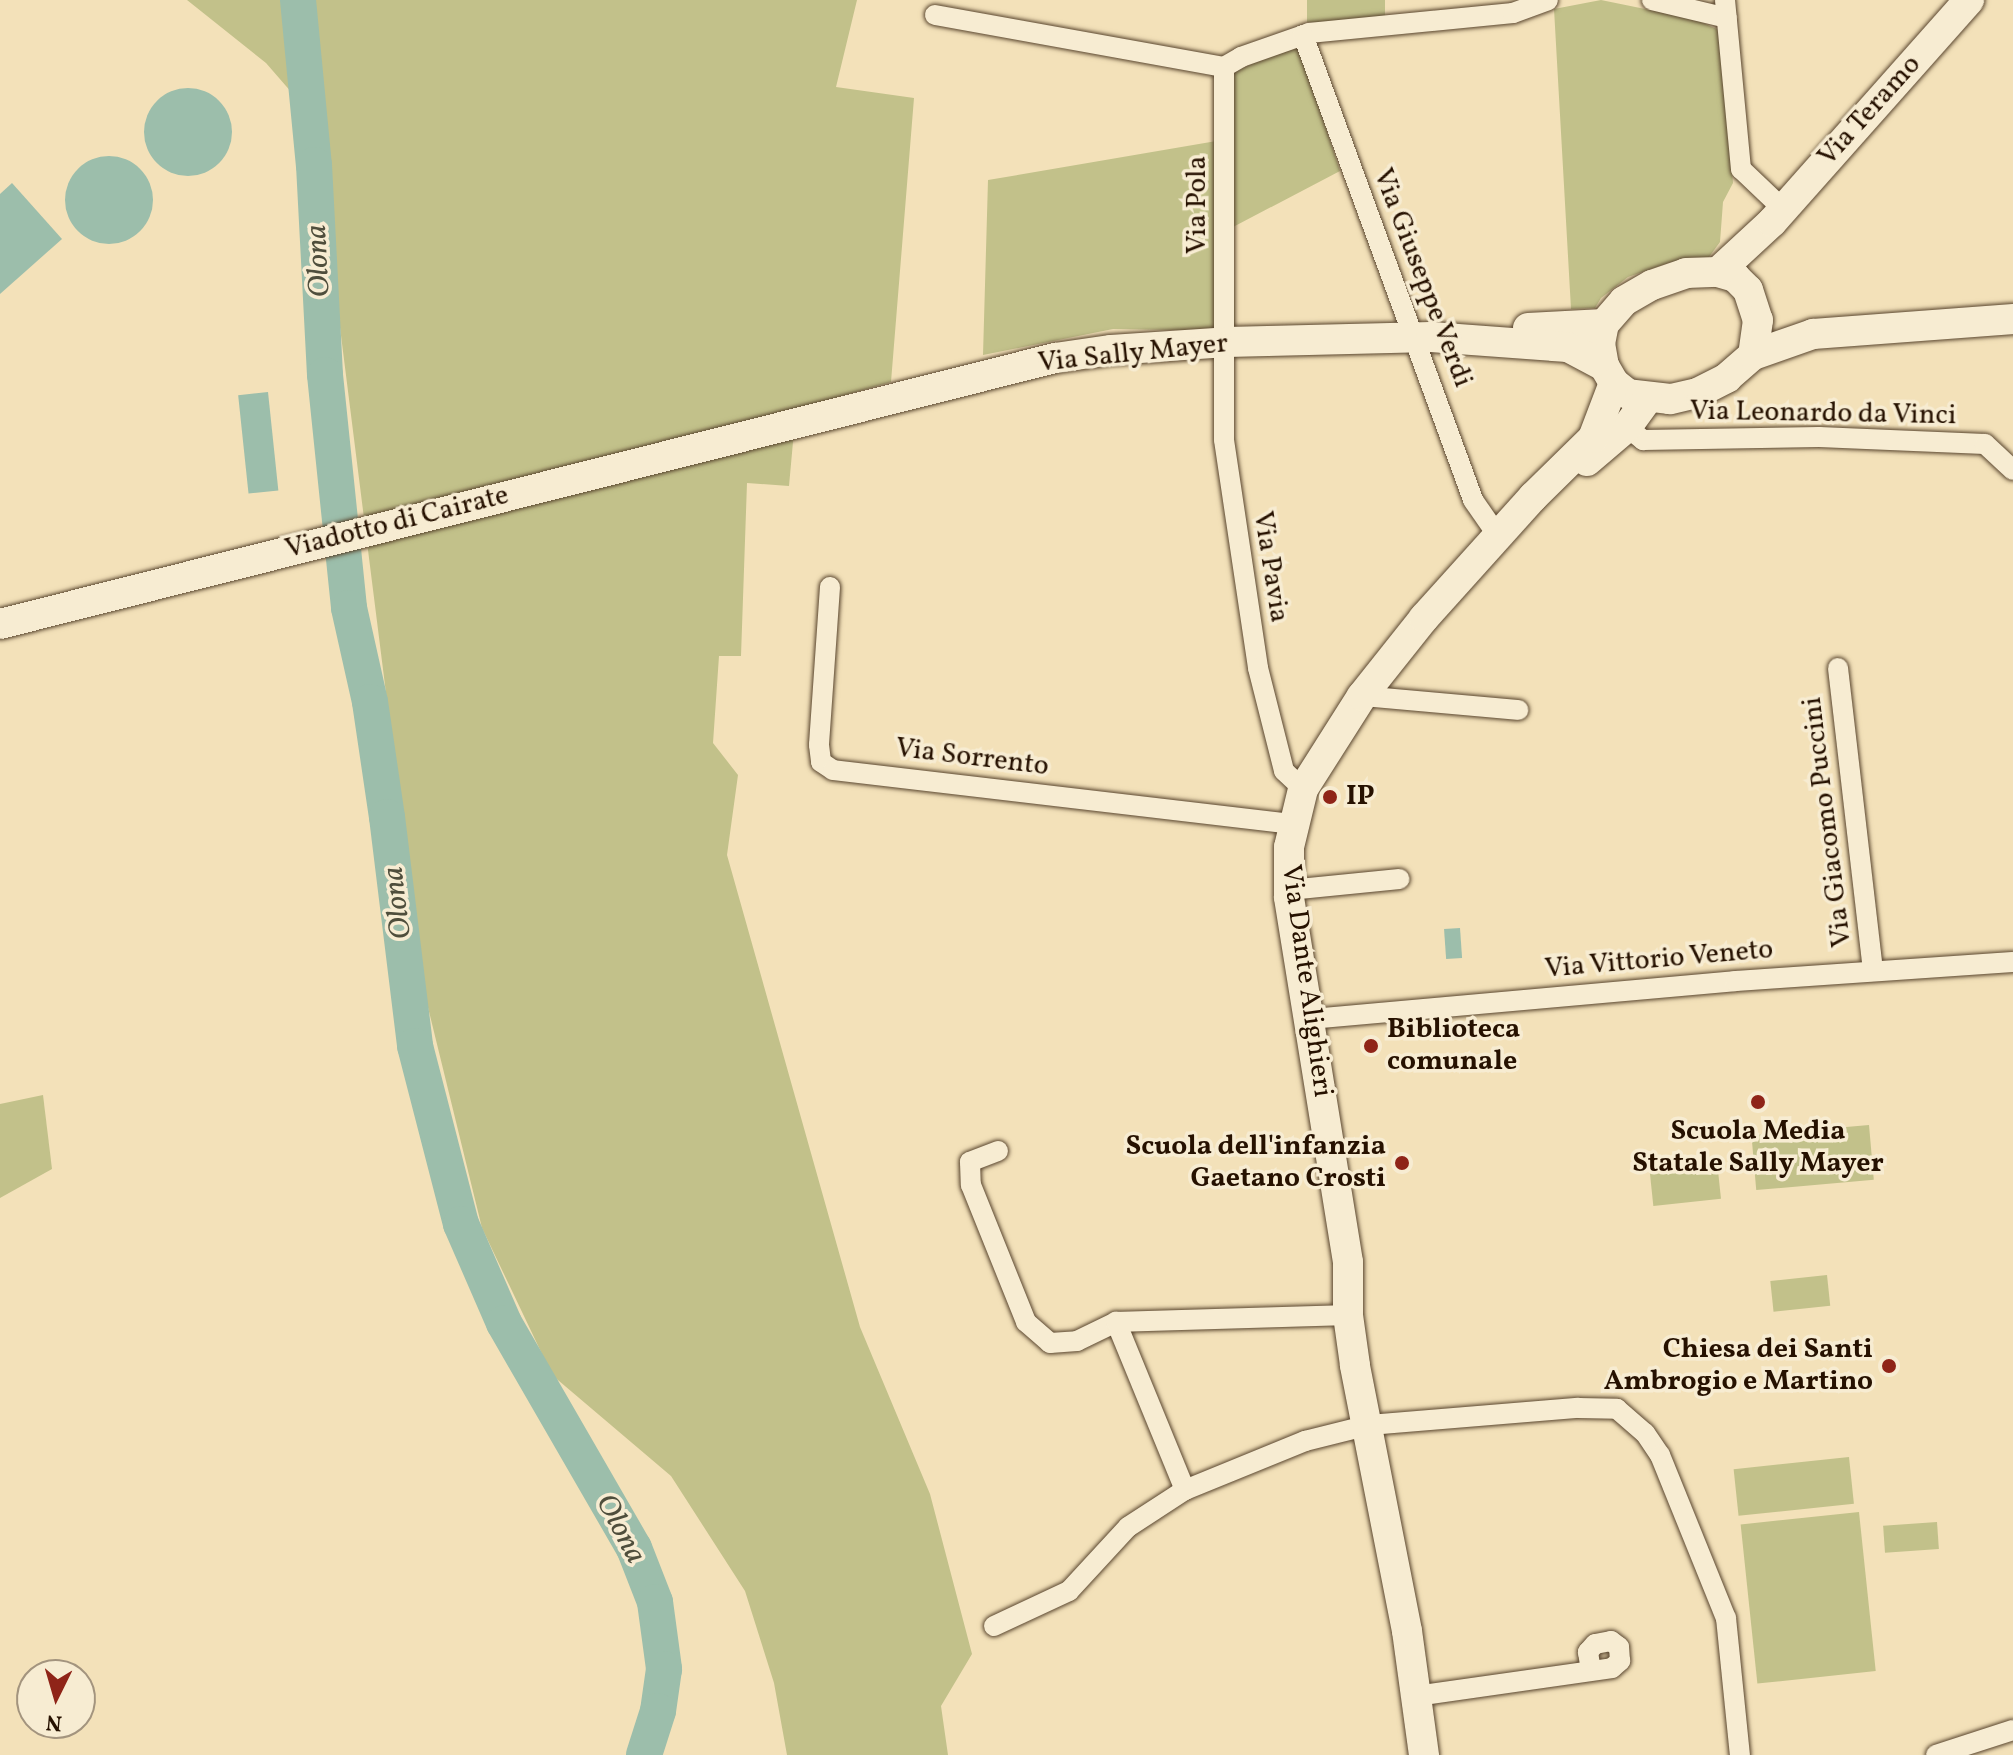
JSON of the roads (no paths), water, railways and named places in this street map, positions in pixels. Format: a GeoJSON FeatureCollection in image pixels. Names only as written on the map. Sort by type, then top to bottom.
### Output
{"type":"FeatureCollection","features":[{"type":"Feature","properties":{"kind":"main road","name":"Via Teramo"},"geometry":{"type":"LineString","coordinates":[[1718,272],[1778,216],[1969,0]]}},
{"type":"Feature","properties":{"kind":"main road","name":"Via Teramo"},"geometry":{"type":"LineString","coordinates":[[1748,290],[1755,255],[1778,216]]}},
{"type":"Feature","properties":{"kind":"main road"},"geometry":{"type":"LineString","coordinates":[[1753,355],[1758,320],[1748,290],[1735,277],[1718,272],[1686,273],[1652,285],[1624,301],[1604,324],[1600,344],[1609,374],[1628,394],[1647,399],[1670,399],[1697,393],[1727,378],[1753,355],[1813,334],[2013,319]]}},
{"type":"Feature","properties":{"kind":"main road"},"geometry":{"type":"LineString","coordinates":[[1758,320],[1813,334]]}},
{"type":"Feature","properties":{"kind":"main road","name":"Via Sally Mayer"},"geometry":{"type":"LineString","coordinates":[[1424,338],[1472,328],[1604,324]]}},
{"type":"Feature","properties":{"kind":"main road","name":"Via Sally Mayer"},"geometry":{"type":"LineString","coordinates":[[794,422],[1055,358],[1111,350],[1227,342],[1424,338],[1568,347],[1609,374]]}},
{"type":"Feature","properties":{"kind":"main road","name":"Via Dante Alighieri"},"geometry":{"type":"LineString","coordinates":[[1424,1755],[1348,1315],[1348,1262],[1289,890],[1288,858],[1292,824],[1303,789],[1362,696],[1424,618],[1550,480],[1593,438],[1609,374]]}},
{"type":"Feature","properties":{"kind":"main road","name":"Via Dante Alighieri"},"geometry":{"type":"LineString","coordinates":[[1550,480],[1586,462],[1627,427],[1647,399]]}},
{"type":"Feature","properties":{"kind":"main road","name":"Viadotto di Cairate"},"geometry":{"type":"LineString","coordinates":[[0,624],[794,422]]}},
{"type":"Feature","properties":{"kind":"street"},"geometry":{"type":"LineString","coordinates":[[935,15],[1224,67],[1241,57],[1303,35],[1513,13],[1548,0]]}},
{"type":"Feature","properties":{"kind":"street"},"geometry":{"type":"LineString","coordinates":[[1652,0],[1726,9],[1741,169],[1778,216]]}},
{"type":"Feature","properties":{"kind":"street","name":"Via Giuseppe Verdi"},"geometry":{"type":"LineString","coordinates":[[1303,35],[1424,338],[1473,500],[1498,536]]}},
{"type":"Feature","properties":{"kind":"street","name":"Via Pola"},"geometry":{"type":"LineString","coordinates":[[1224,67],[1227,342]]}},
{"type":"Feature","properties":{"kind":"street","name":"Via Pavia"},"geometry":{"type":"LineString","coordinates":[[1227,342],[1224,440],[1258,668],[1284,771],[1303,789]]}},
{"type":"Feature","properties":{"kind":"street","name":"Via Leonardo da Vinci"},"geometry":{"type":"LineString","coordinates":[[1627,427],[1643,440],[1819,437],[1985,444],[2013,470]]}},
{"type":"Feature","properties":{"kind":"street","name":"Via Sorrento"},"geometry":{"type":"LineString","coordinates":[[830,587],[819,745],[821,762],[833,770],[1292,824]]}},
{"type":"Feature","properties":{"kind":"street","name":"Via Giacomo Puccini"},"geometry":{"type":"LineString","coordinates":[[1838,668],[1873,971]]}},
{"type":"Feature","properties":{"kind":"street"},"geometry":{"type":"LineString","coordinates":[[1362,696],[1518,710]]}},
{"type":"Feature","properties":{"kind":"street"},"geometry":{"type":"LineString","coordinates":[[1289,890],[1399,879]]}},
{"type":"Feature","properties":{"kind":"street","name":"Via Vittorio Veneto"},"geometry":{"type":"LineString","coordinates":[[1311,1019],[2013,962]]}},
{"type":"Feature","properties":{"kind":"street"},"geometry":{"type":"LineString","coordinates":[[998,1151],[970,1162],[971,1185],[1026,1322],[1050,1343],[1077,1341],[1116,1322],[1348,1315]]}},
{"type":"Feature","properties":{"kind":"street"},"geometry":{"type":"LineString","coordinates":[[1116,1322],[1185,1490]]}},
{"type":"Feature","properties":{"kind":"street"},"geometry":{"type":"LineString","coordinates":[[994,1626],[1069,1591],[1128,1527],[1185,1490],[1305,1441],[1369,1425],[1578,1408],[1617,1409],[1645,1433],[1660,1455],[1726,1618],[1740,1755]]}},
{"type":"Feature","properties":{"kind":"street"},"geometry":{"type":"LineString","coordinates":[[1416,1696],[1591,1670]]}},
{"type":"Feature","properties":{"kind":"street"},"geometry":{"type":"LineString","coordinates":[[1936,1755],[2013,1730]]}},
{"type":"Feature","properties":{"kind":"waterway","name":"Olona"},"geometry":{"type":"LineString","coordinates":[[298,0],[314,165],[325,375],[349,608],[370,702],[415,1046],[461,1224],[504,1323],[634,1548],[655,1602],[664,1669],[658,1711],[644,1755]]}},
{"type":"Feature","properties":{"kind":"place","name":"IP"},"geometry":{"type":"Point","coordinates":[1330,797]}},
{"type":"Feature","properties":{"kind":"place","name":"Biblioteca comunale"},"geometry":{"type":"Point","coordinates":[1371,1046]}},
{"type":"Feature","properties":{"kind":"place","name":"Scuola Media Statale Sally Mayer"},"geometry":{"type":"Point","coordinates":[1758,1102]}},
{"type":"Feature","properties":{"kind":"place","name":"Scuola dell'infanzia Gaetano Crosti"},"geometry":{"type":"Point","coordinates":[1402,1163]}},
{"type":"Feature","properties":{"kind":"place","name":"Chiesa dei Santi Ambrogio e Martino"},"geometry":{"type":"Point","coordinates":[1889,1366]}}]}
